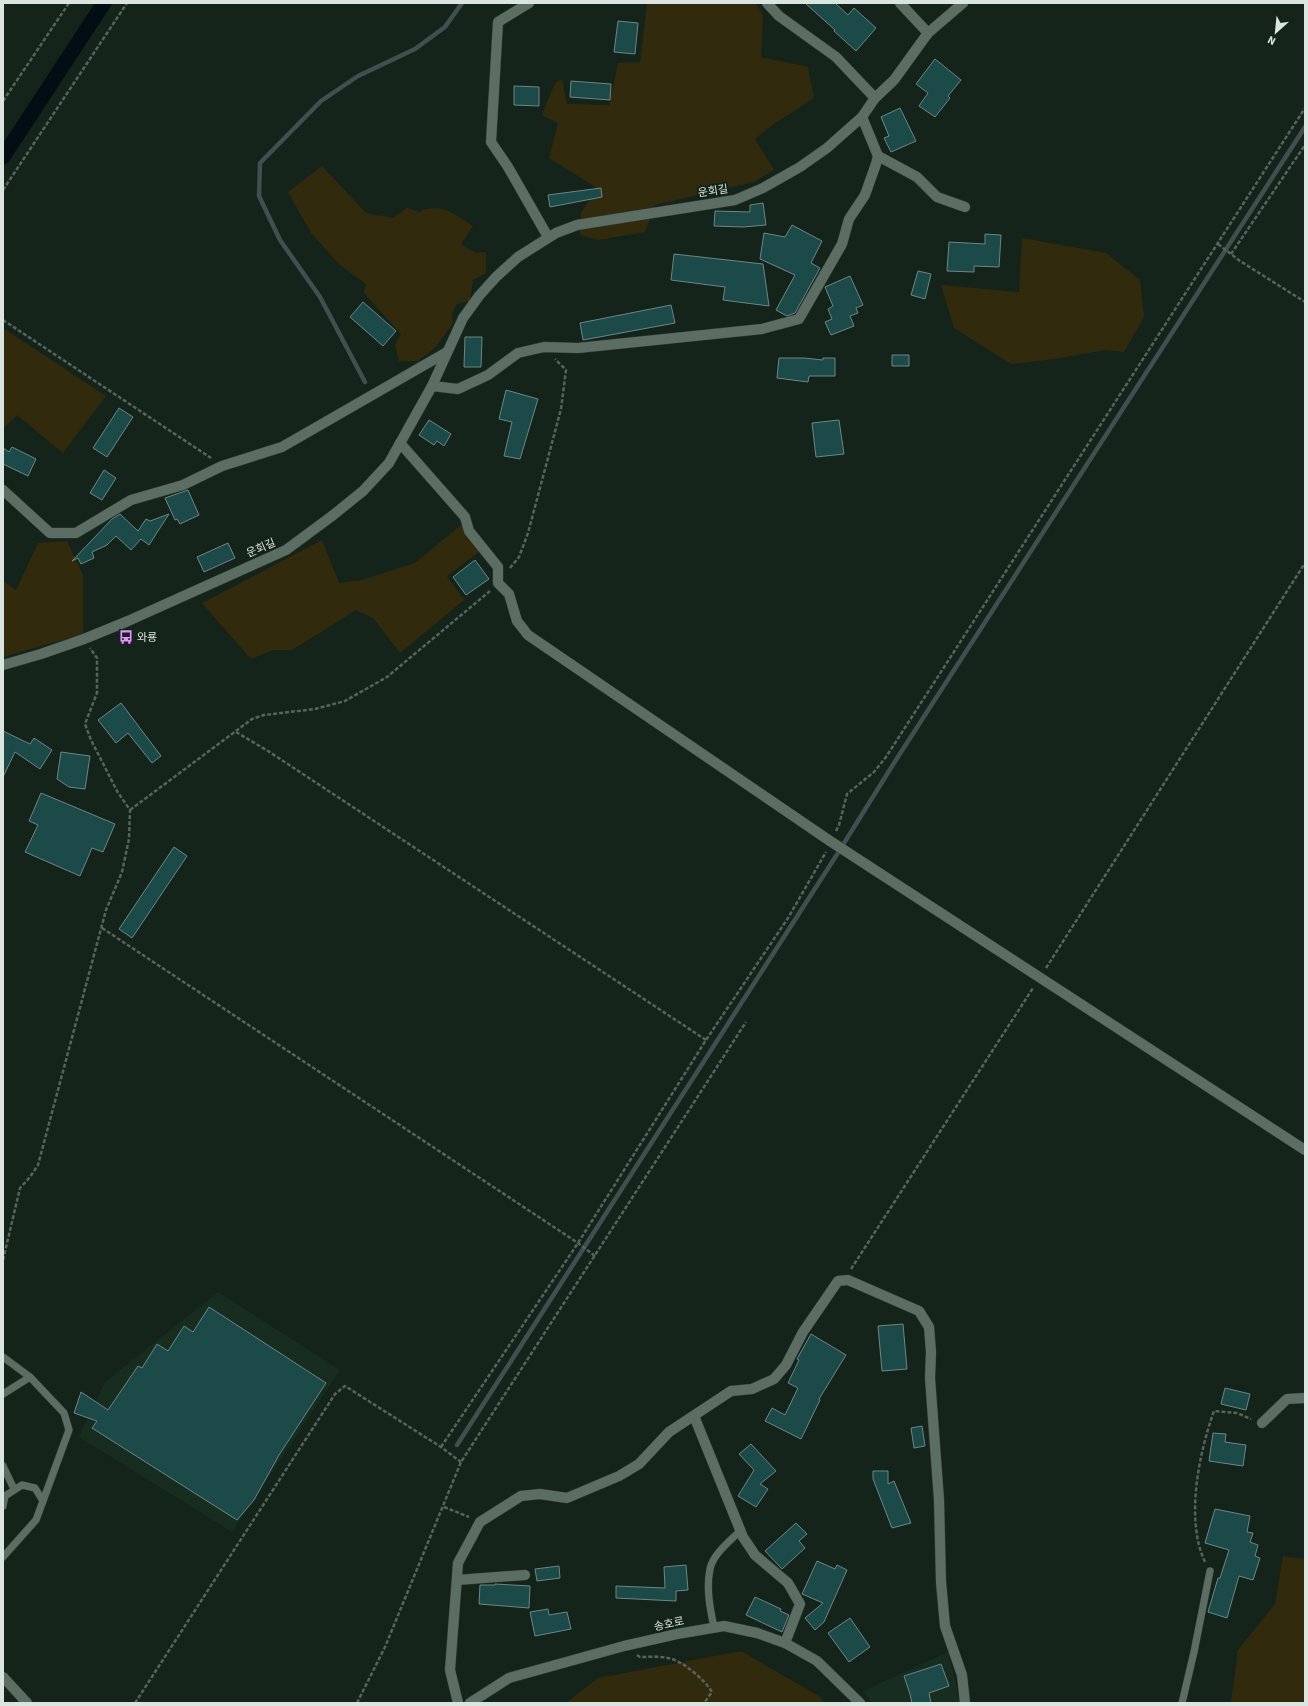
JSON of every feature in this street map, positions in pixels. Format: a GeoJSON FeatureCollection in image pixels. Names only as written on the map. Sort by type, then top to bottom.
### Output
{"type":"FeatureCollection","features":[{"type":"Feature","properties":{"kind":"street"},"geometry":{"type":"LineString","coordinates":[[529,3],[498,22],[491,142],[508,167],[548,237]]}},
{"type":"Feature","properties":{"kind":"street"},"geometry":{"type":"LineString","coordinates":[[767,3],[779,16],[836,57],[875,98]]}},
{"type":"Feature","properties":{"kind":"street"},"geometry":{"type":"LineString","coordinates":[[900,3],[928,32]]}},
{"type":"Feature","properties":{"kind":"street","name":"운회길"},"geometry":{"type":"LineString","coordinates":[[3,664],[41,654],[84,639],[128,621],[286,550],[363,491],[389,462],[432,386],[463,318],[479,296],[518,257],[556,232],[577,225],[735,200],[763,188],[800,167],[827,148],[862,117],[875,98],[894,80],[928,32],[963,3]]}},
{"type":"Feature","properties":{"kind":"street"},"geometry":{"type":"LineString","coordinates":[[862,117],[878,156],[917,177],[937,197],[965,207]]}},
{"type":"Feature","properties":{"kind":"street"},"geometry":{"type":"LineString","coordinates":[[432,386],[458,388],[488,375],[518,353],[544,347],[578,348],[762,329],[799,319],[842,244],[849,219],[865,195],[878,156]]}},
{"type":"Feature","properties":{"kind":"street"},"geometry":{"type":"LineString","coordinates":[[3,490],[50,533],[65,534],[76,532],[131,500],[183,485],[222,466],[282,447],[447,352]]}},
{"type":"Feature","properties":{"kind":"street"},"geometry":{"type":"LineString","coordinates":[[400,442],[465,517],[469,531],[498,567],[498,583],[509,594],[517,621],[528,635],[846,852],[1305,1150]]}},
{"type":"Feature","properties":{"kind":"street"},"geometry":{"type":"LineString","coordinates":[[458,1703],[450,1670],[458,1563],[480,1522],[521,1496],[540,1494],[567,1498],[619,1476],[640,1464],[669,1432],[731,1391],[752,1389],[774,1379],[786,1365],[803,1332],[838,1281],[848,1280],[919,1311],[929,1327],[931,1352],[930,1378],[939,1500],[941,1582],[945,1626],[962,1675],[965,1703]]}},
{"type":"Feature","properties":{"kind":"street"},"geometry":{"type":"LineString","coordinates":[[1262,1423],[1287,1399],[1305,1398]]}},
{"type":"Feature","properties":{"kind":"street"},"geometry":{"type":"LineString","coordinates":[[694,1416],[740,1531],[755,1555],[788,1583],[800,1604],[785,1643]]}},
{"type":"Feature","properties":{"kind":"street"},"geometry":{"type":"LineString","coordinates":[[457,1580],[525,1575]]}},
{"type":"Feature","properties":{"kind":"street","name":"송호로"},"geometry":{"type":"LineString","coordinates":[[470,1703],[509,1678],[624,1646],[724,1626],[756,1633],[785,1643],[817,1661],[860,1703]]}},
{"type":"Feature","properties":{"kind":"street"},"geometry":{"type":"LineString","coordinates":[[3,1677],[27,1703]]}},
{"type":"Feature","properties":{"kind":"lane"},"geometry":{"type":"LineString","coordinates":[[3,1356],[30,1377],[64,1413],[69,1430],[36,1520],[3,1557]]}},
{"type":"Feature","properties":{"kind":"lane"},"geometry":{"type":"LineString","coordinates":[[3,1394],[30,1377]]}},
{"type":"Feature","properties":{"kind":"lane"},"geometry":{"type":"LineString","coordinates":[[3,1466],[14,1489]]}},
{"type":"Feature","properties":{"kind":"lane"},"geometry":{"type":"LineString","coordinates":[[3,1506],[5,1496],[22,1485],[35,1488],[43,1501]]}},
{"type":"Feature","properties":{"kind":"lane"},"geometry":{"type":"LineString","coordinates":[[714,1627],[709,1601],[710,1568],[720,1552],[740,1531]]}},
{"type":"Feature","properties":{"kind":"lane"},"geometry":{"type":"LineString","coordinates":[[1182,1703],[1191,1667],[1210,1571]]}},
{"type":"Feature","properties":{"kind":"path"},"geometry":{"type":"LineString","coordinates":[[3,101],[69,3]]}},
{"type":"Feature","properties":{"kind":"path"},"geometry":{"type":"LineString","coordinates":[[3,190],[126,3]]}},
{"type":"Feature","properties":{"kind":"path"},"geometry":{"type":"LineString","coordinates":[[441,1447],[579,1243],[706,1040],[788,918],[833,843],[847,794],[874,772],[886,757],[1220,245],[1305,108]]}},
{"type":"Feature","properties":{"kind":"path"},"geometry":{"type":"LineString","coordinates":[[1231,254],[1305,145]]}},
{"type":"Feature","properties":{"kind":"path"},"geometry":{"type":"LineString","coordinates":[[1220,245],[1231,254],[1305,302]]}},
{"type":"Feature","properties":{"kind":"path"},"geometry":{"type":"LineString","coordinates":[[3,320],[222,466]]}},
{"type":"Feature","properties":{"kind":"path"},"geometry":{"type":"LineString","coordinates":[[130,810],[252,719],[264,715],[315,709],[345,701],[387,677],[480,601],[498,583],[519,557],[528,533],[561,409],[566,370],[544,347]]}},
{"type":"Feature","properties":{"kind":"path"},"geometry":{"type":"LineString","coordinates":[[848,1280],[852,1267],[1040,978],[1305,563]]}},
{"type":"Feature","properties":{"kind":"path"},"geometry":{"type":"LineString","coordinates":[[3,1260],[20,1188],[38,1164],[106,910],[122,872],[129,839],[130,810],[91,740],[85,724],[97,693],[97,658],[84,639]]}},
{"type":"Feature","properties":{"kind":"path"},"geometry":{"type":"LineString","coordinates":[[236,732],[268,751],[706,1040]]}},
{"type":"Feature","properties":{"kind":"path"},"geometry":{"type":"LineString","coordinates":[[102,928],[579,1243],[595,1256]]}},
{"type":"Feature","properties":{"kind":"path"},"geometry":{"type":"LineString","coordinates":[[357,1703],[385,1647],[444,1507],[461,1462],[746,1022]]}},
{"type":"Feature","properties":{"kind":"path"},"geometry":{"type":"LineString","coordinates":[[135,1703],[335,1394],[345,1386],[441,1447],[461,1462]]}},
{"type":"Feature","properties":{"kind":"path"},"geometry":{"type":"LineString","coordinates":[[1210,1571],[1201,1553],[1197,1528],[1196,1483],[1212,1416],[1214,1411],[1237,1413],[1262,1423]]}},
{"type":"Feature","properties":{"kind":"path"},"geometry":{"type":"LineString","coordinates":[[444,1507],[480,1522]]}},
{"type":"Feature","properties":{"kind":"path"},"geometry":{"type":"LineString","coordinates":[[624,1646],[640,1657],[670,1658],[697,1674],[707,1684],[712,1692],[704,1703]]}},
{"type":"Feature","properties":{"kind":"shaded area"},"geometry":{"type":"Polygon","coordinates":[[[647,3],[756,3],[763,15],[761,57],[808,67],[814,98],[771,126],[755,139],[774,170],[754,182],[655,205],[645,232],[598,240],[580,235],[581,213],[597,188],[549,158],[558,123],[542,115],[555,83],[562,79],[567,104],[609,105],[618,63],[640,62],[647,3]]]}},
{"type":"Feature","properties":{"kind":"shaded area"},"geometry":{"type":"Polygon","coordinates":[[[322,166],[366,213],[393,218],[407,208],[419,212],[434,208],[448,211],[473,226],[461,244],[476,253],[486,252],[486,273],[473,280],[470,301],[457,304],[452,313],[453,323],[435,348],[418,361],[399,361],[395,345],[401,334],[364,293],[366,284],[339,264],[311,233],[288,192],[322,166]]]}},
{"type":"Feature","properties":{"kind":"shaded area"},"geometry":{"type":"Polygon","coordinates":[[[1022,238],[1106,253],[1140,280],[1144,317],[1124,352],[1105,350],[1055,359],[1011,364],[954,328],[941,285],[1019,292],[1022,238]]]}},
{"type":"Feature","properties":{"kind":"shaded area"},"geometry":{"type":"Polygon","coordinates":[[[3,328],[106,396],[63,453],[17,415],[3,429],[3,328]]]}},
{"type":"Feature","properties":{"kind":"shaded area"},"geometry":{"type":"Polygon","coordinates":[[[462,524],[479,552],[447,576],[464,600],[400,653],[373,618],[356,610],[292,650],[273,650],[251,659],[202,603],[322,540],[339,583],[361,580],[415,563],[462,524]]]}},
{"type":"Feature","properties":{"kind":"shaded area"},"geometry":{"type":"Polygon","coordinates":[[[67,541],[83,575],[83,634],[3,657],[3,581],[16,590],[38,543],[67,541]]]}},
{"type":"Feature","properties":{"kind":"shaded area"},"geometry":{"type":"Polygon","coordinates":[[[218,1292],[340,1370],[232,1532],[79,1437],[105,1382],[218,1292]]]}},
{"type":"Feature","properties":{"kind":"shaded area"},"geometry":{"type":"Polygon","coordinates":[[[1283,1556],[1305,1559],[1305,1703],[1231,1703],[1238,1650],[1275,1604],[1283,1556]]]}},
{"type":"Feature","properties":{"kind":"shaded area"},"geometry":{"type":"Polygon","coordinates":[[[741,1651],[822,1698],[821,1703],[566,1703],[598,1678],[741,1651]]]}},
{"type":"Feature","properties":{"kind":"shaded area"},"geometry":{"type":"Polygon","coordinates":[[[948,1652],[960,1703],[872,1703],[863,1691],[948,1652]]]}},
{"type":"Feature","properties":{"kind":"building"},"geometry":{"type":"Polygon","coordinates":[[[805,3],[835,3],[848,15],[854,8],[876,28],[856,51],[805,3]]]}},
{"type":"Feature","properties":{"kind":"building"},"geometry":{"type":"Polygon","coordinates":[[[618,21],[638,23],[635,54],[614,52],[618,21]]]}},
{"type":"Feature","properties":{"kind":"building"},"geometry":{"type":"Polygon","coordinates":[[[935,59],[961,80],[948,96],[950,98],[935,117],[919,106],[928,93],[916,84],[935,59]]]}},
{"type":"Feature","properties":{"kind":"building"},"geometry":{"type":"Polygon","coordinates":[[[571,81],[611,84],[610,100],[570,97],[571,81]]]}},
{"type":"Feature","properties":{"kind":"building"},"geometry":{"type":"Polygon","coordinates":[[[514,86],[539,87],[539,106],[514,105],[514,86]]]}},
{"type":"Feature","properties":{"kind":"building"},"geometry":{"type":"Polygon","coordinates":[[[900,108],[916,141],[891,152],[884,138],[889,136],[881,117],[900,108]]]}},
{"type":"Feature","properties":{"kind":"building"},"geometry":{"type":"Polygon","coordinates":[[[601,188],[602,197],[550,207],[548,195],[601,188]]]}},
{"type":"Feature","properties":{"kind":"building"},"geometry":{"type":"Polygon","coordinates":[[[763,203],[766,225],[743,227],[714,226],[715,211],[750,212],[750,205],[763,203]]]}},
{"type":"Feature","properties":{"kind":"building"},"geometry":{"type":"Polygon","coordinates":[[[792,225],[822,241],[811,263],[820,268],[795,313],[787,316],[776,310],[795,275],[760,259],[764,233],[785,237],[792,225]]]}},
{"type":"Feature","properties":{"kind":"building"},"geometry":{"type":"Polygon","coordinates":[[[985,234],[1001,235],[999,267],[974,266],[974,272],[947,271],[949,242],[985,244],[985,234]]]}},
{"type":"Feature","properties":{"kind":"building"},"geometry":{"type":"Polygon","coordinates":[[[674,254],[763,264],[769,306],[723,300],[725,287],[671,280],[674,254]]]}},
{"type":"Feature","properties":{"kind":"building"},"geometry":{"type":"Polygon","coordinates":[[[918,271],[931,274],[925,299],[911,295],[918,271]]]}},
{"type":"Feature","properties":{"kind":"building"},"geometry":{"type":"Polygon","coordinates":[[[850,276],[863,305],[856,308],[858,313],[850,316],[854,326],[831,335],[825,322],[832,319],[828,309],[833,306],[825,287],[850,276]]]}},
{"type":"Feature","properties":{"kind":"building"},"geometry":{"type":"Polygon","coordinates":[[[363,302],[396,331],[383,346],[350,317],[363,302]]]}},
{"type":"Feature","properties":{"kind":"building"},"geometry":{"type":"Polygon","coordinates":[[[671,305],[675,323],[583,340],[580,323],[671,305]]]}},
{"type":"Feature","properties":{"kind":"building"},"geometry":{"type":"Polygon","coordinates":[[[465,337],[482,337],[481,367],[464,367],[465,337]]]}},
{"type":"Feature","properties":{"kind":"building"},"geometry":{"type":"Polygon","coordinates":[[[892,355],[909,355],[909,366],[892,366],[892,355]]]}},
{"type":"Feature","properties":{"kind":"building"},"geometry":{"type":"Polygon","coordinates":[[[779,358],[823,360],[823,358],[835,358],[835,376],[809,376],[808,382],[777,378],[779,358]]]}},
{"type":"Feature","properties":{"kind":"building"},"geometry":{"type":"Polygon","coordinates":[[[506,390],[538,399],[520,459],[504,456],[512,422],[499,419],[506,390]]]}},
{"type":"Feature","properties":{"kind":"building"},"geometry":{"type":"Polygon","coordinates":[[[119,408],[133,417],[107,457],[93,448],[119,408]]]}},
{"type":"Feature","properties":{"kind":"building"},"geometry":{"type":"Polygon","coordinates":[[[429,420],[451,434],[444,446],[437,441],[434,445],[419,435],[429,420]]]}},
{"type":"Feature","properties":{"kind":"building"},"geometry":{"type":"Polygon","coordinates":[[[839,420],[844,454],[816,457],[812,423],[839,420]]]}},
{"type":"Feature","properties":{"kind":"building"},"geometry":{"type":"Polygon","coordinates":[[[12,447],[36,459],[28,476],[3,464],[3,448],[9,452],[12,447]]]}},
{"type":"Feature","properties":{"kind":"building"},"geometry":{"type":"Polygon","coordinates":[[[104,470],[116,478],[102,500],[90,493],[104,470]]]}},
{"type":"Feature","properties":{"kind":"building"},"geometry":{"type":"Polygon","coordinates":[[[188,490],[199,515],[180,524],[177,519],[175,520],[165,498],[188,490]]]}},
{"type":"Feature","properties":{"kind":"building"},"geometry":{"type":"Polygon","coordinates":[[[120,514],[138,531],[146,519],[150,521],[169,514],[149,545],[141,539],[131,550],[116,536],[107,545],[92,552],[94,558],[81,564],[78,558],[72,561],[112,519],[120,514]]]}},
{"type":"Feature","properties":{"kind":"building"},"geometry":{"type":"Polygon","coordinates":[[[228,543],[235,558],[204,572],[197,557],[228,543]]]}},
{"type":"Feature","properties":{"kind":"building"},"geometry":{"type":"Polygon","coordinates":[[[475,560],[489,579],[466,595],[453,577],[475,560]]]}},
{"type":"Feature","properties":{"kind":"building"},"geometry":{"type":"Polygon","coordinates":[[[121,703],[161,756],[152,763],[128,733],[116,743],[98,720],[121,703]]]}},
{"type":"Feature","properties":{"kind":"building"},"geometry":{"type":"Polygon","coordinates":[[[3,731],[30,744],[34,738],[52,750],[40,769],[15,752],[3,777],[3,731]]]}},
{"type":"Feature","properties":{"kind":"building"},"geometry":{"type":"Polygon","coordinates":[[[61,752],[90,756],[85,789],[69,787],[57,779],[61,752]]]}},
{"type":"Feature","properties":{"kind":"building"},"geometry":{"type":"Polygon","coordinates":[[[41,793],[115,824],[103,852],[92,848],[80,876],[25,852],[38,825],[29,821],[41,793]]]}},
{"type":"Feature","properties":{"kind":"building"},"geometry":{"type":"Polygon","coordinates":[[[174,847],[187,856],[132,938],[119,929],[174,847]]]}},
{"type":"Feature","properties":{"kind":"building"},"geometry":{"type":"Polygon","coordinates":[[[209,1307],[326,1383],[279,1455],[254,1500],[237,1520],[92,1428],[97,1421],[74,1413],[81,1392],[108,1410],[138,1366],[142,1368],[157,1344],[168,1351],[184,1326],[193,1332],[209,1307]]]}},
{"type":"Feature","properties":{"kind":"building"},"geometry":{"type":"Polygon","coordinates":[[[903,1324],[907,1369],[882,1371],[878,1326],[903,1324]]]}},
{"type":"Feature","properties":{"kind":"building"},"geometry":{"type":"Polygon","coordinates":[[[811,1334],[846,1355],[819,1399],[820,1400],[801,1439],[765,1421],[772,1408],[785,1415],[798,1388],[788,1383],[799,1360],[797,1359],[811,1334]]]}},
{"type":"Feature","properties":{"kind":"building"},"geometry":{"type":"Polygon","coordinates":[[[1225,1388],[1250,1394],[1246,1410],[1221,1404],[1225,1388]]]}},
{"type":"Feature","properties":{"kind":"building"},"geometry":{"type":"Polygon","coordinates":[[[922,1426],[925,1446],[914,1448],[911,1428],[922,1426]]]}},
{"type":"Feature","properties":{"kind":"building"},"geometry":{"type":"Polygon","coordinates":[[[1213,1433],[1226,1434],[1225,1442],[1246,1445],[1243,1466],[1209,1461],[1213,1433]]]}},
{"type":"Feature","properties":{"kind":"building"},"geometry":{"type":"Polygon","coordinates":[[[751,1444],[776,1471],[760,1484],[768,1489],[756,1507],[738,1496],[754,1470],[739,1454],[751,1444]]]}},
{"type":"Feature","properties":{"kind":"building"},"geometry":{"type":"Polygon","coordinates":[[[873,1471],[888,1471],[888,1484],[894,1481],[911,1523],[892,1528],[873,1479],[873,1471]]]}},
{"type":"Feature","properties":{"kind":"building"},"geometry":{"type":"Polygon","coordinates":[[[1215,1509],[1250,1516],[1247,1532],[1253,1533],[1250,1542],[1258,1545],[1255,1556],[1260,1558],[1253,1580],[1239,1576],[1227,1618],[1208,1612],[1218,1578],[1220,1578],[1229,1550],[1205,1543],[1215,1509]]]}},
{"type":"Feature","properties":{"kind":"building"},"geometry":{"type":"Polygon","coordinates":[[[796,1523],[807,1534],[799,1541],[805,1548],[782,1569],[765,1551],[796,1523]]]}},
{"type":"Feature","properties":{"kind":"building"},"geometry":{"type":"Polygon","coordinates":[[[817,1561],[835,1569],[837,1565],[847,1570],[824,1622],[815,1630],[805,1618],[823,1603],[802,1594],[817,1561]]]}},
{"type":"Feature","properties":{"kind":"building"},"geometry":{"type":"Polygon","coordinates":[[[686,1565],[688,1590],[676,1591],[676,1601],[616,1598],[616,1586],[665,1588],[664,1567],[686,1565]]]}},
{"type":"Feature","properties":{"kind":"building"},"geometry":{"type":"Polygon","coordinates":[[[559,1566],[560,1578],[537,1581],[535,1569],[559,1566]]]}},
{"type":"Feature","properties":{"kind":"building"},"geometry":{"type":"Polygon","coordinates":[[[495,1584],[530,1586],[529,1608],[479,1604],[480,1585],[495,1584]]]}},
{"type":"Feature","properties":{"kind":"building"},"geometry":{"type":"Polygon","coordinates":[[[755,1597],[781,1609],[780,1611],[789,1615],[782,1632],[746,1615],[755,1597]]]}},
{"type":"Feature","properties":{"kind":"building"},"geometry":{"type":"Polygon","coordinates":[[[548,1609],[549,1615],[567,1612],[571,1629],[535,1636],[530,1612],[548,1609]]]}},
{"type":"Feature","properties":{"kind":"building"},"geometry":{"type":"Polygon","coordinates":[[[850,1618],[870,1647],[849,1662],[828,1633],[850,1618]]]}},
{"type":"Feature","properties":{"kind":"building"},"geometry":{"type":"Polygon","coordinates":[[[941,1664],[949,1686],[929,1693],[931,1703],[912,1703],[904,1676],[941,1664]]]}},
{"type":"Feature","properties":{"kind":"waterway"},"geometry":{"type":"LineString","coordinates":[[3,157],[104,3]]}},
{"type":"Feature","properties":{"kind":"waterway"},"geometry":{"type":"LineString","coordinates":[[365,382],[320,297],[280,240],[259,196],[260,163],[321,101],[358,76],[415,49],[445,27],[462,3]]}},
{"type":"Feature","properties":{"kind":"waterway"},"geometry":{"type":"LineString","coordinates":[[457,1445],[836,856],[894,763],[1305,127]]}},
{"type":"Feature","properties":{"kind":"place","name":"와룡"},"geometry":{"type":"Point","coordinates":[126,637]}}]}
